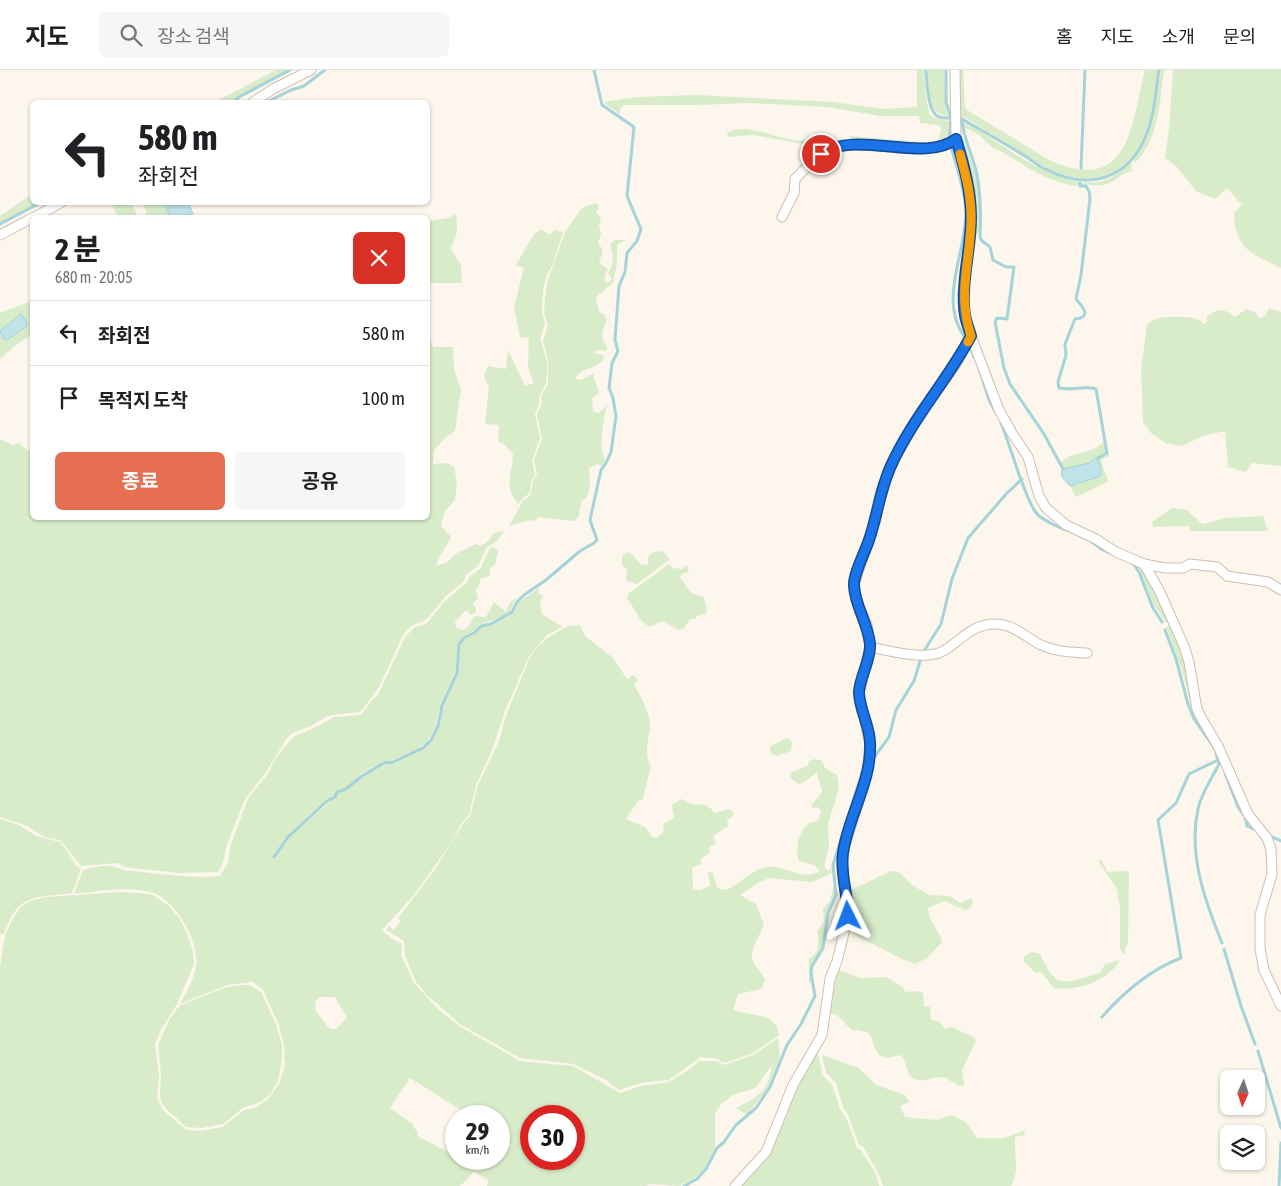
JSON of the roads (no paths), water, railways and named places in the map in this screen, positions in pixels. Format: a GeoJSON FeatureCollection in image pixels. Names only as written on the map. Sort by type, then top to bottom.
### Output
{"type":"FeatureCollection","features":[{"type":"Feature","properties":{"kind":"street"},"geometry":{"type":"LineString","coordinates":[[256,100],[311,70]]}},
{"type":"Feature","properties":{"kind":"street"},"geometry":{"type":"LineString","coordinates":[[956,70],[956,139],[970,192],[971,207],[964,300],[966,319],[999,410],[1028,457],[1039,496],[1046,508],[1066,525],[1096,539],[1116,552],[1144,564],[1165,568],[1184,568],[1190,564],[1217,567],[1227,576],[1268,582],[1281,590]]}},
{"type":"Feature","properties":{"kind":"street"},"geometry":{"type":"LineString","coordinates":[[782,217],[794,193],[795,179],[830,149],[867,145],[941,148],[956,139]]}},
{"type":"Feature","properties":{"kind":"street"},"geometry":{"type":"LineString","coordinates":[[38,215],[57,205]]}},
{"type":"Feature","properties":{"kind":"street"},"geometry":{"type":"LineString","coordinates":[[0,235],[30,220]]}},
{"type":"Feature","properties":{"kind":"street"},"geometry":{"type":"LineString","coordinates":[[735,1186],[766,1152],[793,1086],[822,1036],[830,979],[837,962],[848,916],[848,900],[842,867],[843,852],[870,761],[868,725],[859,694],[870,647],[867,624],[856,600],[854,584],[876,519],[881,491],[890,467],[922,411],[954,367],[971,336]]}},
{"type":"Feature","properties":{"kind":"street"},"geometry":{"type":"LineString","coordinates":[[1144,564],[1159,590],[1184,646],[1189,662],[1197,708],[1218,746],[1248,814],[1267,838],[1271,849],[1272,874],[1260,915],[1260,950],[1267,978],[1281,1006]]}},
{"type":"Feature","properties":{"kind":"street"},"geometry":{"type":"LineString","coordinates":[[870,647],[922,655],[939,653],[969,631],[996,624],[1010,627],[1054,649],[1065,652],[1086,653]]}},
{"type":"Feature","properties":{"kind":"water"},"geometry":{"type":"Polygon","coordinates":[[[165,205],[190,205],[193,215],[169,215],[165,205]]]}},
{"type":"Feature","properties":{"kind":"water"},"geometry":{"type":"Polygon","coordinates":[[[21,314],[27,322],[27,326],[7,340],[2,338],[0,331],[21,314]]]}},
{"type":"Feature","properties":{"kind":"water"},"geometry":{"type":"Polygon","coordinates":[[[1097,457],[1101,466],[1101,476],[1070,486],[1062,477],[1061,471],[1063,469],[1089,463],[1097,457]]]}},
{"type":"Feature","properties":{"kind":"waterway"},"geometry":{"type":"LineString","coordinates":[[235,100],[290,70]]}},
{"type":"Feature","properties":{"kind":"waterway"},"geometry":{"type":"LineString","coordinates":[[271,100],[304,86],[325,70]]}},
{"type":"Feature","properties":{"kind":"waterway"},"geometry":{"type":"LineString","coordinates":[[274,857],[288,837],[327,801],[335,797],[337,792],[346,789],[362,776],[384,763],[393,762],[423,748],[431,740],[438,726],[442,705],[457,673],[459,644],[465,637],[474,633],[481,626],[491,624],[512,612],[517,602],[524,595],[597,540],[590,520],[601,470],[611,452],[616,416],[609,388],[612,363],[618,351],[615,340],[619,286],[625,272],[627,253],[637,241],[641,229],[627,196],[634,127],[602,105],[594,70]]}},
{"type":"Feature","properties":{"kind":"waterway"},"geometry":{"type":"LineString","coordinates":[[926,70],[928,96],[932,109],[939,117],[951,118]]}},
{"type":"Feature","properties":{"kind":"waterway"},"geometry":{"type":"LineString","coordinates":[[946,70],[946,102],[951,118],[949,139]]}},
{"type":"Feature","properties":{"kind":"waterway"},"geometry":{"type":"LineString","coordinates":[[1081,168],[1085,70]]}},
{"type":"Feature","properties":{"kind":"waterway"},"geometry":{"type":"LineString","coordinates":[[962,119],[1044,169],[1064,177],[1080,180],[1108,176],[1121,169],[1132,159],[1141,146],[1152,115],[1159,70]]}},
{"type":"Feature","properties":{"kind":"waterway"},"geometry":{"type":"LineString","coordinates":[[962,119],[978,183],[980,237],[990,247],[993,260],[1006,267],[1014,267],[1007,319],[997,318],[995,322],[1004,368],[1010,384],[1044,434],[1063,469]]}},
{"type":"Feature","properties":{"kind":"waterway"},"geometry":{"type":"LineString","coordinates":[[951,147],[962,187],[966,211],[965,227],[953,293],[954,309],[958,324],[966,339]]}},
{"type":"Feature","properties":{"kind":"waterway"},"geometry":{"type":"LineString","coordinates":[[1080,183],[1080,186],[1086,186],[1090,199],[1081,275],[1076,299],[1085,314],[1075,319],[1065,344],[1066,355],[1058,382],[1059,388],[1096,389],[1107,453],[1098,458]]}},
{"type":"Feature","properties":{"kind":"waterway"},"geometry":{"type":"LineString","coordinates":[[0,224],[36,205]]}},
{"type":"Feature","properties":{"kind":"waterway"},"geometry":{"type":"LineString","coordinates":[[970,346],[974,357]]}},
{"type":"Feature","properties":{"kind":"waterway"},"geometry":{"type":"LineString","coordinates":[[978,365],[989,400],[996,413]]}},
{"type":"Feature","properties":{"kind":"waterway"},"geometry":{"type":"LineString","coordinates":[[1001,423],[1034,510],[1046,521],[1070,531]]}},
{"type":"Feature","properties":{"kind":"waterway"},"geometry":{"type":"LineString","coordinates":[[924,651],[941,624],[952,579],[968,538],[1007,493],[1022,479]]}},
{"type":"Feature","properties":{"kind":"waterway"},"geometry":{"type":"LineString","coordinates":[[1090,540],[1101,549],[1114,555]]}},
{"type":"Feature","properties":{"kind":"waterway"},"geometry":{"type":"LineString","coordinates":[[1133,563],[1139,572],[1153,608],[1162,622]]}},
{"type":"Feature","properties":{"kind":"waterway"},"geometry":{"type":"LineString","coordinates":[[1165,630],[1194,719],[1215,749],[1219,764],[1199,803],[1195,826],[1195,843],[1204,894],[1222,943]]}},
{"type":"Feature","properties":{"kind":"waterway"},"geometry":{"type":"LineString","coordinates":[[872,760],[889,737],[896,710],[914,681],[921,658]]}},
{"type":"Feature","properties":{"kind":"waterway"},"geometry":{"type":"LineString","coordinates":[[1102,1017],[1119,999],[1148,975],[1181,958],[1158,820],[1176,803],[1189,774],[1218,760]]}},
{"type":"Feature","properties":{"kind":"waterway"},"geometry":{"type":"LineString","coordinates":[[684,1186],[697,1179],[706,1169],[717,1148],[724,1142],[736,1125],[756,1108],[770,1087],[787,1045],[801,1024],[815,996],[811,973],[812,966],[823,948],[828,913],[836,895],[833,865],[864,766]]}},
{"type":"Feature","properties":{"kind":"waterway"},"geometry":{"type":"LineString","coordinates":[[1225,773],[1238,807],[1245,817],[1247,826],[1258,831]]}},
{"type":"Feature","properties":{"kind":"waterway"},"geometry":{"type":"LineString","coordinates":[[1270,836],[1281,841]]}},
{"type":"Feature","properties":{"kind":"waterway"},"geometry":{"type":"LineString","coordinates":[[1224,949],[1241,1006],[1255,1044]]}},
{"type":"Feature","properties":{"kind":"waterway"},"geometry":{"type":"LineString","coordinates":[[1258,1051],[1281,1128]]}},
{"type":"Feature","properties":{"kind":"waterway"},"geometry":{"type":"LineString","coordinates":[[1279,1186],[1281,1143]]}}]}
